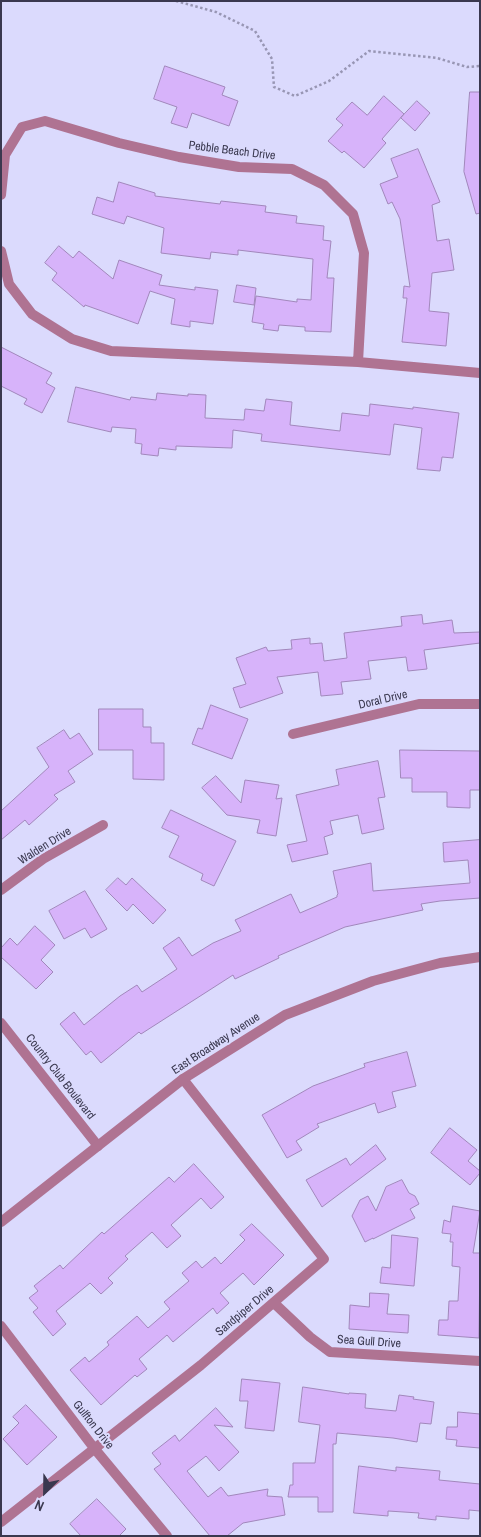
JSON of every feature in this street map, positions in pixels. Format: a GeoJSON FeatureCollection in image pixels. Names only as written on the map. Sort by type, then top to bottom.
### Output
{"type":"FeatureCollection","features":[{"type":"Feature","properties":{"kind":"street","name":"Pebble Beach Drive"},"geometry":{"type":"LineString","coordinates":[[1,195],[5,155],[22,128],[45,121],[119,144],[179,157],[239,166],[292,169],[324,185],[353,214],[364,253],[358,362]]}},
{"type":"Feature","properties":{"kind":"street"},"geometry":{"type":"LineString","coordinates":[[1,251],[9,284],[32,314],[72,339],[111,351],[358,362],[480,373]]}},
{"type":"Feature","properties":{"kind":"street","name":"Doral Drive"},"geometry":{"type":"LineString","coordinates":[[293,734],[419,704],[480,704]]}},
{"type":"Feature","properties":{"kind":"street","name":"Walden Drive"},"geometry":{"type":"LineString","coordinates":[[1,890],[43,859],[103,825]]}},
{"type":"Feature","properties":{"kind":"street","name":"East Broadway Avenue"},"geometry":{"type":"LineString","coordinates":[[1,1222],[183,1079],[284,1015],[373,981],[440,963],[480,956]]}},
{"type":"Feature","properties":{"kind":"street","name":"Country Club Boulevard"},"geometry":{"type":"LineString","coordinates":[[1,1023],[98,1146]]}},
{"type":"Feature","properties":{"kind":"street","name":"Sandpiper Drive"},"geometry":{"type":"LineString","coordinates":[[1,1522],[201,1365],[324,1259],[183,1079]]}},
{"type":"Feature","properties":{"kind":"street","name":"Sea Gull Drive"},"geometry":{"type":"LineString","coordinates":[[274,1303],[310,1337],[330,1352],[480,1361]]}},
{"type":"Feature","properties":{"kind":"street","name":"Gulfton Drive"},"geometry":{"type":"LineString","coordinates":[[1,1326],[94,1448],[167,1536]]}},
{"type":"Feature","properties":{"kind":"path"},"geometry":{"type":"LineString","coordinates":[[176,1],[216,12],[255,31],[272,58],[274,87],[295,96],[329,81],[369,52],[437,58],[467,67],[480,66]]}},
{"type":"Feature","properties":{"kind":"building"},"geometry":{"type":"Polygon","coordinates":[[[165,66],[225,87],[222,95],[238,101],[229,126],[192,113],[187,128],[171,123],[177,107],[154,99],[165,66]]]}},
{"type":"Feature","properties":{"kind":"building"},"geometry":{"type":"Polygon","coordinates":[[[470,92],[480,92],[480,213],[476,214],[464,172],[470,92]]]}},
{"type":"Feature","properties":{"kind":"building"},"geometry":{"type":"Polygon","coordinates":[[[384,96],[404,114],[382,139],[386,143],[364,168],[344,151],[342,153],[328,141],[343,125],[336,119],[352,102],[367,115],[384,96]]]}},
{"type":"Feature","properties":{"kind":"building"},"geometry":{"type":"Polygon","coordinates":[[[417,101],[430,113],[415,131],[401,118],[417,101]]]}},
{"type":"Feature","properties":{"kind":"building"},"geometry":{"type":"Polygon","coordinates":[[[418,149],[440,202],[432,205],[437,241],[449,239],[454,270],[432,273],[429,311],[449,313],[446,346],[402,342],[407,298],[403,298],[404,286],[410,287],[400,219],[392,202],[388,204],[380,184],[398,177],[391,159],[418,149]]]}},
{"type":"Feature","properties":{"kind":"building"},"geometry":{"type":"Polygon","coordinates":[[[119,182],[155,193],[155,196],[220,204],[221,201],[266,206],[265,212],[297,216],[296,223],[324,226],[323,240],[331,241],[327,278],[334,278],[331,332],[305,331],[305,327],[279,325],[278,331],[263,329],[264,324],[252,322],[256,296],[297,302],[297,299],[311,300],[313,259],[238,250],[238,255],[211,252],[210,259],[161,253],[164,228],[127,216],[124,224],[92,214],[97,197],[113,202],[119,182]]]}},
{"type":"Feature","properties":{"kind":"building"},"geometry":{"type":"Polygon","coordinates":[[[59,246],[73,258],[79,251],[113,279],[119,260],[162,275],[159,285],[195,290],[195,287],[218,290],[213,324],[190,321],[190,327],[171,324],[175,299],[150,291],[138,324],[85,305],[84,307],[52,280],[57,273],[45,263],[59,246]]]}},
{"type":"Feature","properties":{"kind":"building"},"geometry":{"type":"Polygon","coordinates":[[[237,285],[256,288],[254,305],[234,302],[237,285]]]}},
{"type":"Feature","properties":{"kind":"building"},"geometry":{"type":"Polygon","coordinates":[[[1,347],[52,373],[46,383],[55,388],[42,413],[24,404],[27,399],[1,386],[1,347]]]}},
{"type":"Feature","properties":{"kind":"building"},"geometry":{"type":"Polygon","coordinates":[[[76,387],[130,400],[131,397],[156,400],[157,393],[188,396],[188,394],[206,395],[205,418],[244,420],[245,409],[264,411],[266,399],[292,402],[290,425],[340,431],[342,413],[369,416],[370,404],[459,413],[453,458],[442,457],[440,471],[417,469],[422,428],[394,424],[390,455],[261,441],[262,434],[233,430],[232,448],[176,446],[176,450],[159,448],[158,456],[141,454],[142,444],[135,443],[136,429],[112,427],[111,432],[68,422],[76,387]]]}},
{"type":"Feature","properties":{"kind":"building"},"geometry":{"type":"Polygon","coordinates":[[[422,615],[423,624],[452,620],[454,633],[480,632],[480,643],[424,650],[427,669],[408,671],[406,657],[368,661],[371,679],[341,682],[343,694],[321,696],[318,672],[277,677],[283,693],[240,708],[233,688],[246,684],[236,658],[266,647],[268,651],[292,649],[291,640],[310,638],[310,644],[322,643],[324,661],[347,658],[344,633],[402,626],[401,617],[422,615]]]}},
{"type":"Feature","properties":{"kind":"building"},"geometry":{"type":"Polygon","coordinates":[[[211,705],[248,719],[232,759],[192,744],[198,728],[202,729],[211,705]]]}},
{"type":"Feature","properties":{"kind":"building"},"geometry":{"type":"Polygon","coordinates":[[[99,709],[143,709],[143,727],[151,727],[151,743],[164,743],[164,780],[133,779],[133,750],[99,750],[99,709]]]}},
{"type":"Feature","properties":{"kind":"building"},"geometry":{"type":"Polygon","coordinates":[[[64,730],[70,739],[79,733],[93,754],[68,771],[75,782],[54,795],[58,799],[29,825],[25,820],[1,840],[1,811],[49,767],[37,748],[64,730]]]}},
{"type":"Feature","properties":{"kind":"building"},"geometry":{"type":"Polygon","coordinates":[[[400,750],[480,751],[480,790],[470,790],[470,808],[447,807],[447,792],[412,792],[412,778],[401,778],[400,750]]]}},
{"type":"Feature","properties":{"kind":"building"},"geometry":{"type":"Polygon","coordinates":[[[378,761],[385,797],[378,798],[384,829],[362,834],[358,815],[330,821],[333,834],[324,837],[328,854],[292,862],[287,845],[307,841],[296,795],[339,785],[336,770],[378,761]]]}},
{"type":"Feature","properties":{"kind":"building"},"geometry":{"type":"Polygon","coordinates":[[[216,776],[241,803],[245,780],[279,785],[276,799],[282,798],[276,836],[257,833],[260,820],[227,815],[202,788],[216,776]]]}},
{"type":"Feature","properties":{"kind":"building"},"geometry":{"type":"Polygon","coordinates":[[[171,810],[236,841],[214,886],[201,880],[203,874],[169,857],[179,836],[162,828],[171,810]]]}},
{"type":"Feature","properties":{"kind":"building"},"geometry":{"type":"Polygon","coordinates":[[[480,840],[480,898],[421,904],[423,910],[345,927],[278,956],[279,958],[235,979],[233,975],[141,1034],[139,1032],[101,1063],[91,1051],[86,1055],[60,1024],[74,1012],[84,1025],[137,985],[142,992],[177,969],[163,948],[179,937],[192,956],[213,943],[241,931],[235,920],[291,894],[300,913],[337,897],[333,871],[371,863],[373,891],[470,883],[468,860],[444,862],[443,843],[480,840]]]}},
{"type":"Feature","properties":{"kind":"building"},"geometry":{"type":"Polygon","coordinates":[[[118,878],[126,885],[132,878],[166,910],[153,924],[133,904],[127,911],[106,890],[118,878]]]}},
{"type":"Feature","properties":{"kind":"building"},"geometry":{"type":"Polygon","coordinates":[[[85,891],[107,929],[91,938],[85,928],[64,939],[49,911],[85,891]]]}},
{"type":"Feature","properties":{"kind":"building"},"geometry":{"type":"Polygon","coordinates":[[[35,926],[55,945],[41,960],[53,972],[36,989],[1,957],[1,948],[10,938],[17,945],[35,926]]]}},
{"type":"Feature","properties":{"kind":"building"},"geometry":{"type":"Polygon","coordinates":[[[407,1052],[416,1086],[392,1092],[396,1107],[378,1113],[375,1103],[317,1124],[319,1127],[296,1141],[302,1150],[287,1158],[262,1115],[313,1086],[365,1067],[364,1064],[407,1052]]]}},
{"type":"Feature","properties":{"kind":"building"},"geometry":{"type":"Polygon","coordinates":[[[450,1128],[477,1150],[468,1161],[480,1173],[470,1185],[431,1153],[450,1128]]]}},
{"type":"Feature","properties":{"kind":"building"},"geometry":{"type":"Polygon","coordinates":[[[376,1145],[386,1159],[322,1207],[306,1180],[346,1158],[350,1165],[376,1145]]]}},
{"type":"Feature","properties":{"kind":"building"},"geometry":{"type":"Polygon","coordinates":[[[194,1164],[224,1197],[211,1209],[201,1198],[171,1225],[181,1236],[167,1248],[152,1232],[125,1256],[128,1259],[108,1278],[113,1283],[101,1294],[90,1283],[56,1311],[66,1324],[53,1336],[33,1312],[38,1308],[29,1298],[38,1291],[34,1286],[60,1265],[63,1269],[102,1232],[104,1234],[169,1177],[174,1182],[194,1164]]]}},
{"type":"Feature","properties":{"kind":"building"},"geometry":{"type":"Polygon","coordinates":[[[402,1180],[409,1193],[415,1196],[419,1204],[410,1209],[415,1218],[365,1242],[352,1216],[360,1200],[368,1196],[376,1211],[386,1187],[402,1180]]]}},
{"type":"Feature","properties":{"kind":"building"},"geometry":{"type":"Polygon","coordinates":[[[453,1206],[480,1211],[473,1253],[480,1253],[479,1338],[438,1335],[439,1320],[448,1320],[449,1301],[458,1301],[460,1267],[452,1266],[453,1242],[450,1242],[451,1234],[442,1233],[444,1220],[450,1222],[453,1206]]]}},
{"type":"Feature","properties":{"kind":"building"},"geometry":{"type":"Polygon","coordinates":[[[252,1224],[284,1255],[254,1285],[243,1273],[220,1293],[229,1303],[217,1314],[213,1308],[173,1342],[167,1335],[139,1359],[147,1369],[137,1377],[135,1375],[101,1405],[70,1370],[85,1357],[89,1362],[109,1345],[107,1342],[137,1316],[148,1328],[170,1309],[164,1302],[189,1281],[182,1273],[196,1261],[202,1268],[215,1257],[221,1264],[245,1240],[240,1235],[252,1224]]]}},
{"type":"Feature","properties":{"kind":"building"},"geometry":{"type":"Polygon","coordinates":[[[392,1235],[418,1238],[414,1286],[380,1283],[382,1267],[390,1268],[392,1235]]]}},
{"type":"Feature","properties":{"kind":"building"},"geometry":{"type":"Polygon","coordinates":[[[370,1293],[389,1294],[387,1314],[409,1315],[408,1333],[349,1329],[350,1305],[369,1307],[370,1293]]]}},
{"type":"Feature","properties":{"kind":"building"},"geometry":{"type":"Polygon","coordinates":[[[242,1379],[280,1383],[274,1431],[245,1428],[248,1401],[240,1401],[242,1379]]]}},
{"type":"Feature","properties":{"kind":"building"},"geometry":{"type":"Polygon","coordinates":[[[303,1387],[349,1394],[366,1394],[365,1408],[396,1411],[399,1395],[434,1402],[431,1424],[420,1423],[417,1442],[337,1433],[336,1444],[333,1444],[333,1512],[318,1512],[318,1497],[288,1497],[290,1485],[293,1485],[293,1463],[315,1463],[320,1425],[299,1422],[303,1387]]]}},
{"type":"Feature","properties":{"kind":"building"},"geometry":{"type":"Polygon","coordinates":[[[26,1405],[57,1437],[27,1465],[3,1439],[19,1423],[13,1417],[26,1405]]]}},
{"type":"Feature","properties":{"kind":"building"},"geometry":{"type":"Polygon","coordinates":[[[216,1408],[233,1427],[214,1425],[239,1452],[219,1471],[206,1456],[187,1471],[208,1497],[221,1487],[228,1496],[268,1489],[267,1496],[282,1497],[285,1515],[243,1523],[227,1536],[210,1536],[154,1469],[161,1464],[152,1453],[175,1435],[179,1441],[216,1408]]]}},
{"type":"Feature","properties":{"kind":"building"},"geometry":{"type":"Polygon","coordinates":[[[458,1412],[480,1414],[480,1448],[456,1446],[457,1440],[446,1439],[447,1427],[457,1427],[458,1412]]]}},
{"type":"Feature","properties":{"kind":"building"},"geometry":{"type":"Polygon","coordinates":[[[359,1466],[396,1471],[396,1467],[440,1471],[439,1480],[480,1484],[480,1511],[469,1510],[469,1519],[436,1516],[436,1520],[418,1518],[419,1513],[388,1511],[388,1516],[354,1513],[359,1466]]]}},
{"type":"Feature","properties":{"kind":"building"},"geometry":{"type":"Polygon","coordinates":[[[97,1499],[126,1529],[119,1536],[81,1536],[70,1524],[97,1499]]]}}]}
